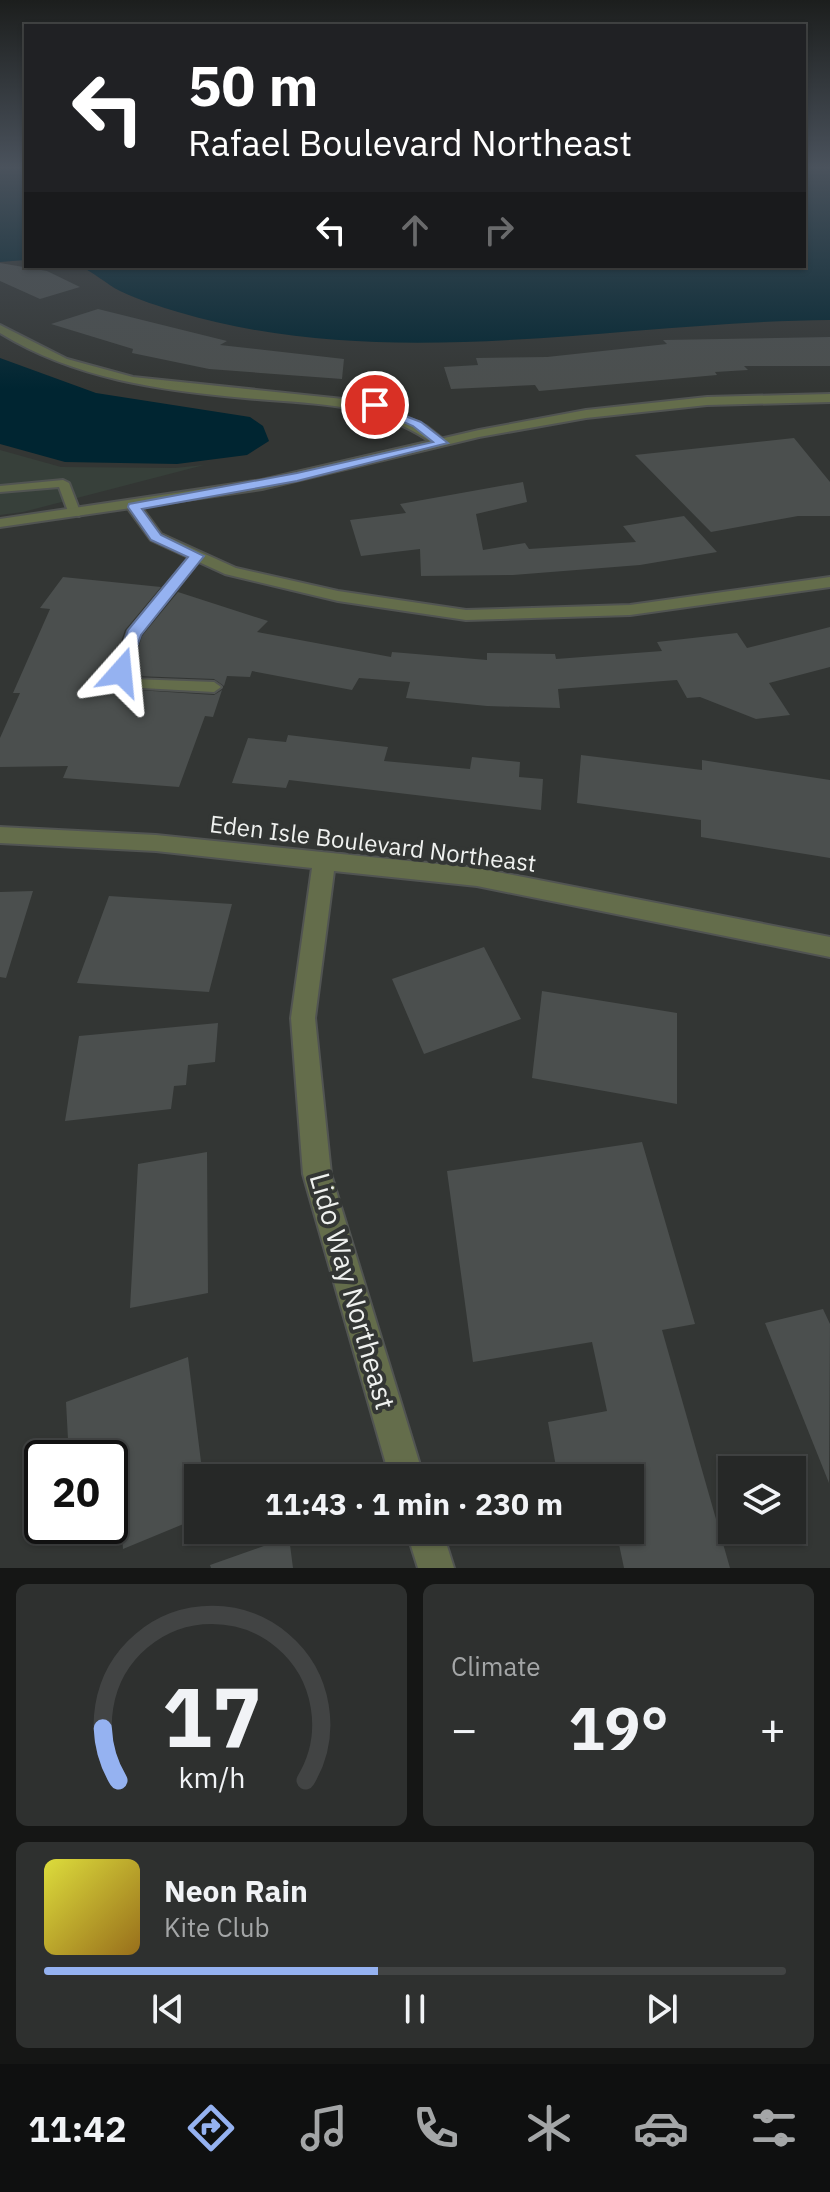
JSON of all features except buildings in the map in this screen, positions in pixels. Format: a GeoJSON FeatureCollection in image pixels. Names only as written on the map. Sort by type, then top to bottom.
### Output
{"type":"FeatureCollection","features":[{"type":"Feature","properties":{"kind":"street"},"geometry":{"type":"LineString","coordinates":[[0,328],[44,353],[92,370],[142,381],[375,405],[417,424],[442,443]]}},
{"type":"Feature","properties":{"kind":"street"},"geometry":{"type":"LineString","coordinates":[[0,523],[134,507],[297,477],[556,419],[680,402],[750,397],[830,398]]}},
{"type":"Feature","properties":{"kind":"street"},"geometry":{"type":"LineString","coordinates":[[134,507],[156,537],[231,571],[338,596],[466,615],[630,610],[830,582]]}},
{"type":"Feature","properties":{"kind":"street","name":"Eden Isle Boulevard Northeast"},"geometry":{"type":"LineString","coordinates":[[0,835],[156,843],[477,877],[830,947]]}},
{"type":"Feature","properties":{"kind":"street","name":"Lido Way Northeast"},"geometry":{"type":"LineString","coordinates":[[324,863],[303,1018],[317,1174],[403,1464]]}},
{"type":"Feature","properties":{"kind":"street"},"geometry":{"type":"LineString","coordinates":[[428,1544],[436,1568]]}},
{"type":"Feature","properties":{"kind":"lane"},"geometry":{"type":"LineString","coordinates":[[0,489],[63,483],[75,514]]}},
{"type":"Feature","properties":{"kind":"lane"},"geometry":{"type":"LineString","coordinates":[[197,556],[133,634],[121,672],[129,684],[214,687]]}},
{"type":"Feature","properties":{"kind":"shaded area"},"geometry":{"type":"Polygon","coordinates":[[[0,450],[61,467],[175,468],[204,465],[23,512],[0,515],[0,450]]]}},
{"type":"Feature","properties":{"kind":"water"},"geometry":{"type":"Polygon","coordinates":[[[0,242],[24,242],[24,260],[0,262],[0,242]]]}},
{"type":"Feature","properties":{"kind":"water"},"geometry":{"type":"Polygon","coordinates":[[[806,242],[830,242],[830,320],[502,340],[421,343],[339,340],[258,331],[178,312],[120,291],[83,268],[806,268],[806,242]]]}},
{"type":"Feature","properties":{"kind":"water"},"geometry":{"type":"Polygon","coordinates":[[[0,358],[96,393],[250,417],[263,426],[269,441],[247,455],[177,464],[65,462],[0,444],[0,358]]]}},
{"type":"Feature","properties":{"kind":"route"},"geometry":{"type":"LineString","coordinates":[[121,672],[133,634],[197,556],[156,537],[134,507],[297,477],[442,443],[417,424],[375,405]]}}]}
